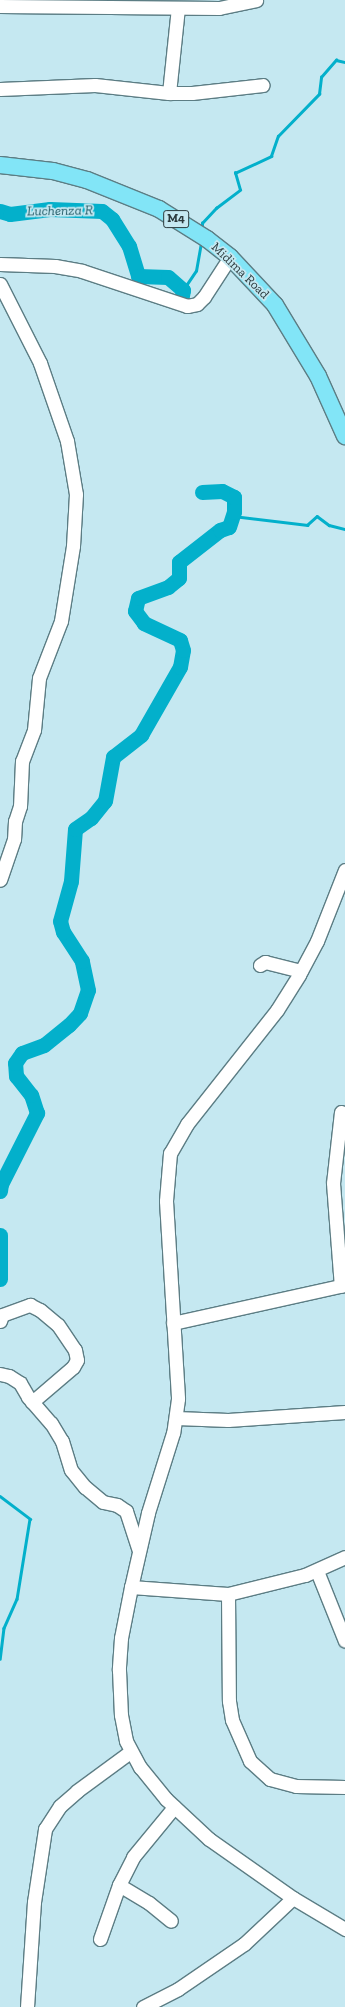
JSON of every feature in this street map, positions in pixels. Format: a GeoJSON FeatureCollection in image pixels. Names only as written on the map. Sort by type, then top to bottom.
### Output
{"type":"FeatureCollection","features":[{"type":"Feature","properties":{"kind":"main road","name":"Midima Road"},"geometry":{"type":"LineString","coordinates":[[0,165],[53,171],[121,192],[165,213],[207,239],[230,257],[260,288],[290,327],[318,376],[345,436]]}},
{"type":"Feature","properties":{"kind":"street"},"geometry":{"type":"LineString","coordinates":[[0,6],[219,8],[256,0]]}},
{"type":"Feature","properties":{"kind":"street"},"geometry":{"type":"LineString","coordinates":[[169,93],[178,8]]}},
{"type":"Feature","properties":{"kind":"street"},"geometry":{"type":"LineString","coordinates":[[0,89],[95,84],[169,93],[263,85]]}},
{"type":"Feature","properties":{"kind":"street"},"geometry":{"type":"LineString","coordinates":[[0,264],[55,266],[82,271],[187,306],[197,304],[204,297],[230,257]]}},
{"type":"Feature","properties":{"kind":"street"},"geometry":{"type":"LineString","coordinates":[[0,284],[40,363],[67,441],[76,494],[73,546],[62,621],[39,678],[34,730],[22,761],[20,806],[15,821],[14,839],[0,880]]}},
{"type":"Feature","properties":{"kind":"street"},"geometry":{"type":"LineString","coordinates":[[345,870],[331,909],[301,971],[277,1010],[187,1124],[170,1153],[166,1200],[173,1323],[179,1390],[176,1418],[130,1587],[122,1638],[119,1670],[123,1727],[130,1752],[152,1784],[174,1807],[209,1839],[293,1898],[345,1930]]}},
{"type":"Feature","properties":{"kind":"street"},"geometry":{"type":"LineString","coordinates":[[260,965],[265,962],[301,971]]}},
{"type":"Feature","properties":{"kind":"street"},"geometry":{"type":"LineString","coordinates":[[173,1323],[343,1286],[333,1183],[341,1112]]}},
{"type":"Feature","properties":{"kind":"street"},"geometry":{"type":"LineString","coordinates":[[0,1321],[2,1315],[30,1305],[40,1310],[58,1325],[76,1350],[77,1360],[73,1367],[32,1402]]}},
{"type":"Feature","properties":{"kind":"street"},"geometry":{"type":"LineString","coordinates":[[0,1374],[9,1376],[20,1383],[32,1402],[58,1432],[71,1470],[85,1487],[103,1502],[117,1505],[126,1511],[139,1551]]}},
{"type":"Feature","properties":{"kind":"street"},"geometry":{"type":"LineString","coordinates":[[176,1418],[228,1420],[345,1412]]}},
{"type":"Feature","properties":{"kind":"street"},"geometry":{"type":"LineString","coordinates":[[130,1587],[228,1594],[317,1571],[345,1557]]}},
{"type":"Feature","properties":{"kind":"street"},"geometry":{"type":"LineString","coordinates":[[317,1571],[345,1641]]}},
{"type":"Feature","properties":{"kind":"street"},"geometry":{"type":"LineString","coordinates":[[228,1594],[229,1700],[232,1720],[250,1761],[270,1779],[296,1786],[345,1787]]}},
{"type":"Feature","properties":{"kind":"street"},"geometry":{"type":"LineString","coordinates":[[27,2007],[33,1916],[45,1829],[60,1806],[77,1790],[130,1752]]}},
{"type":"Feature","properties":{"kind":"street"},"geometry":{"type":"LineString","coordinates":[[100,1939],[119,1885],[133,1857],[174,1807]]}},
{"type":"Feature","properties":{"kind":"street"},"geometry":{"type":"LineString","coordinates":[[119,1885],[149,1903],[171,1920]]}},
{"type":"Feature","properties":{"kind":"street"},"geometry":{"type":"LineString","coordinates":[[143,2007],[178,1989],[244,1944],[293,1898]]}},
{"type":"Feature","properties":{"kind":"waterway"},"geometry":{"type":"LineString","coordinates":[[202,227],[202,223],[216,208],[240,190],[235,173],[271,156],[278,136],[319,94],[321,77],[336,60],[345,62]]}},
{"type":"Feature","properties":{"kind":"waterway","name":"Luchenza R"},"geometry":{"type":"LineString","coordinates":[[0,211],[10,214],[50,209],[102,211],[112,219],[129,246],[138,276],[168,277],[183,290],[181,301]]}},
{"type":"Feature","properties":{"kind":"waterway"},"geometry":{"type":"LineString","coordinates":[[183,290],[196,271],[201,244]]}},
{"type":"Feature","properties":{"kind":"waterway"},"geometry":{"type":"LineString","coordinates":[[0,1191],[1,1184],[37,1113],[31,1095],[16,1076],[15,1063],[22,1053],[44,1045],[69,1025],[80,1013],[88,990],[82,961],[63,932],[60,921],[71,881],[75,829],[91,818],[105,801],[113,757],[141,735],[180,667],[183,650],[180,640],[144,623],[135,611],[138,598],[168,587],[179,578],[179,562],[220,530],[229,527],[234,512],[234,497],[222,491],[202,492]]}},
{"type":"Feature","properties":{"kind":"waterway"},"geometry":{"type":"LineString","coordinates":[[233,516],[307,525],[317,516],[329,525],[345,529]]}},
{"type":"Feature","properties":{"kind":"waterway"},"geometry":{"type":"LineString","coordinates":[[0,1235],[0,1279]]}},
{"type":"Feature","properties":{"kind":"waterway"},"geometry":{"type":"LineString","coordinates":[[0,1496],[30,1519],[17,1599],[4,1628],[0,1659]]}}]}
